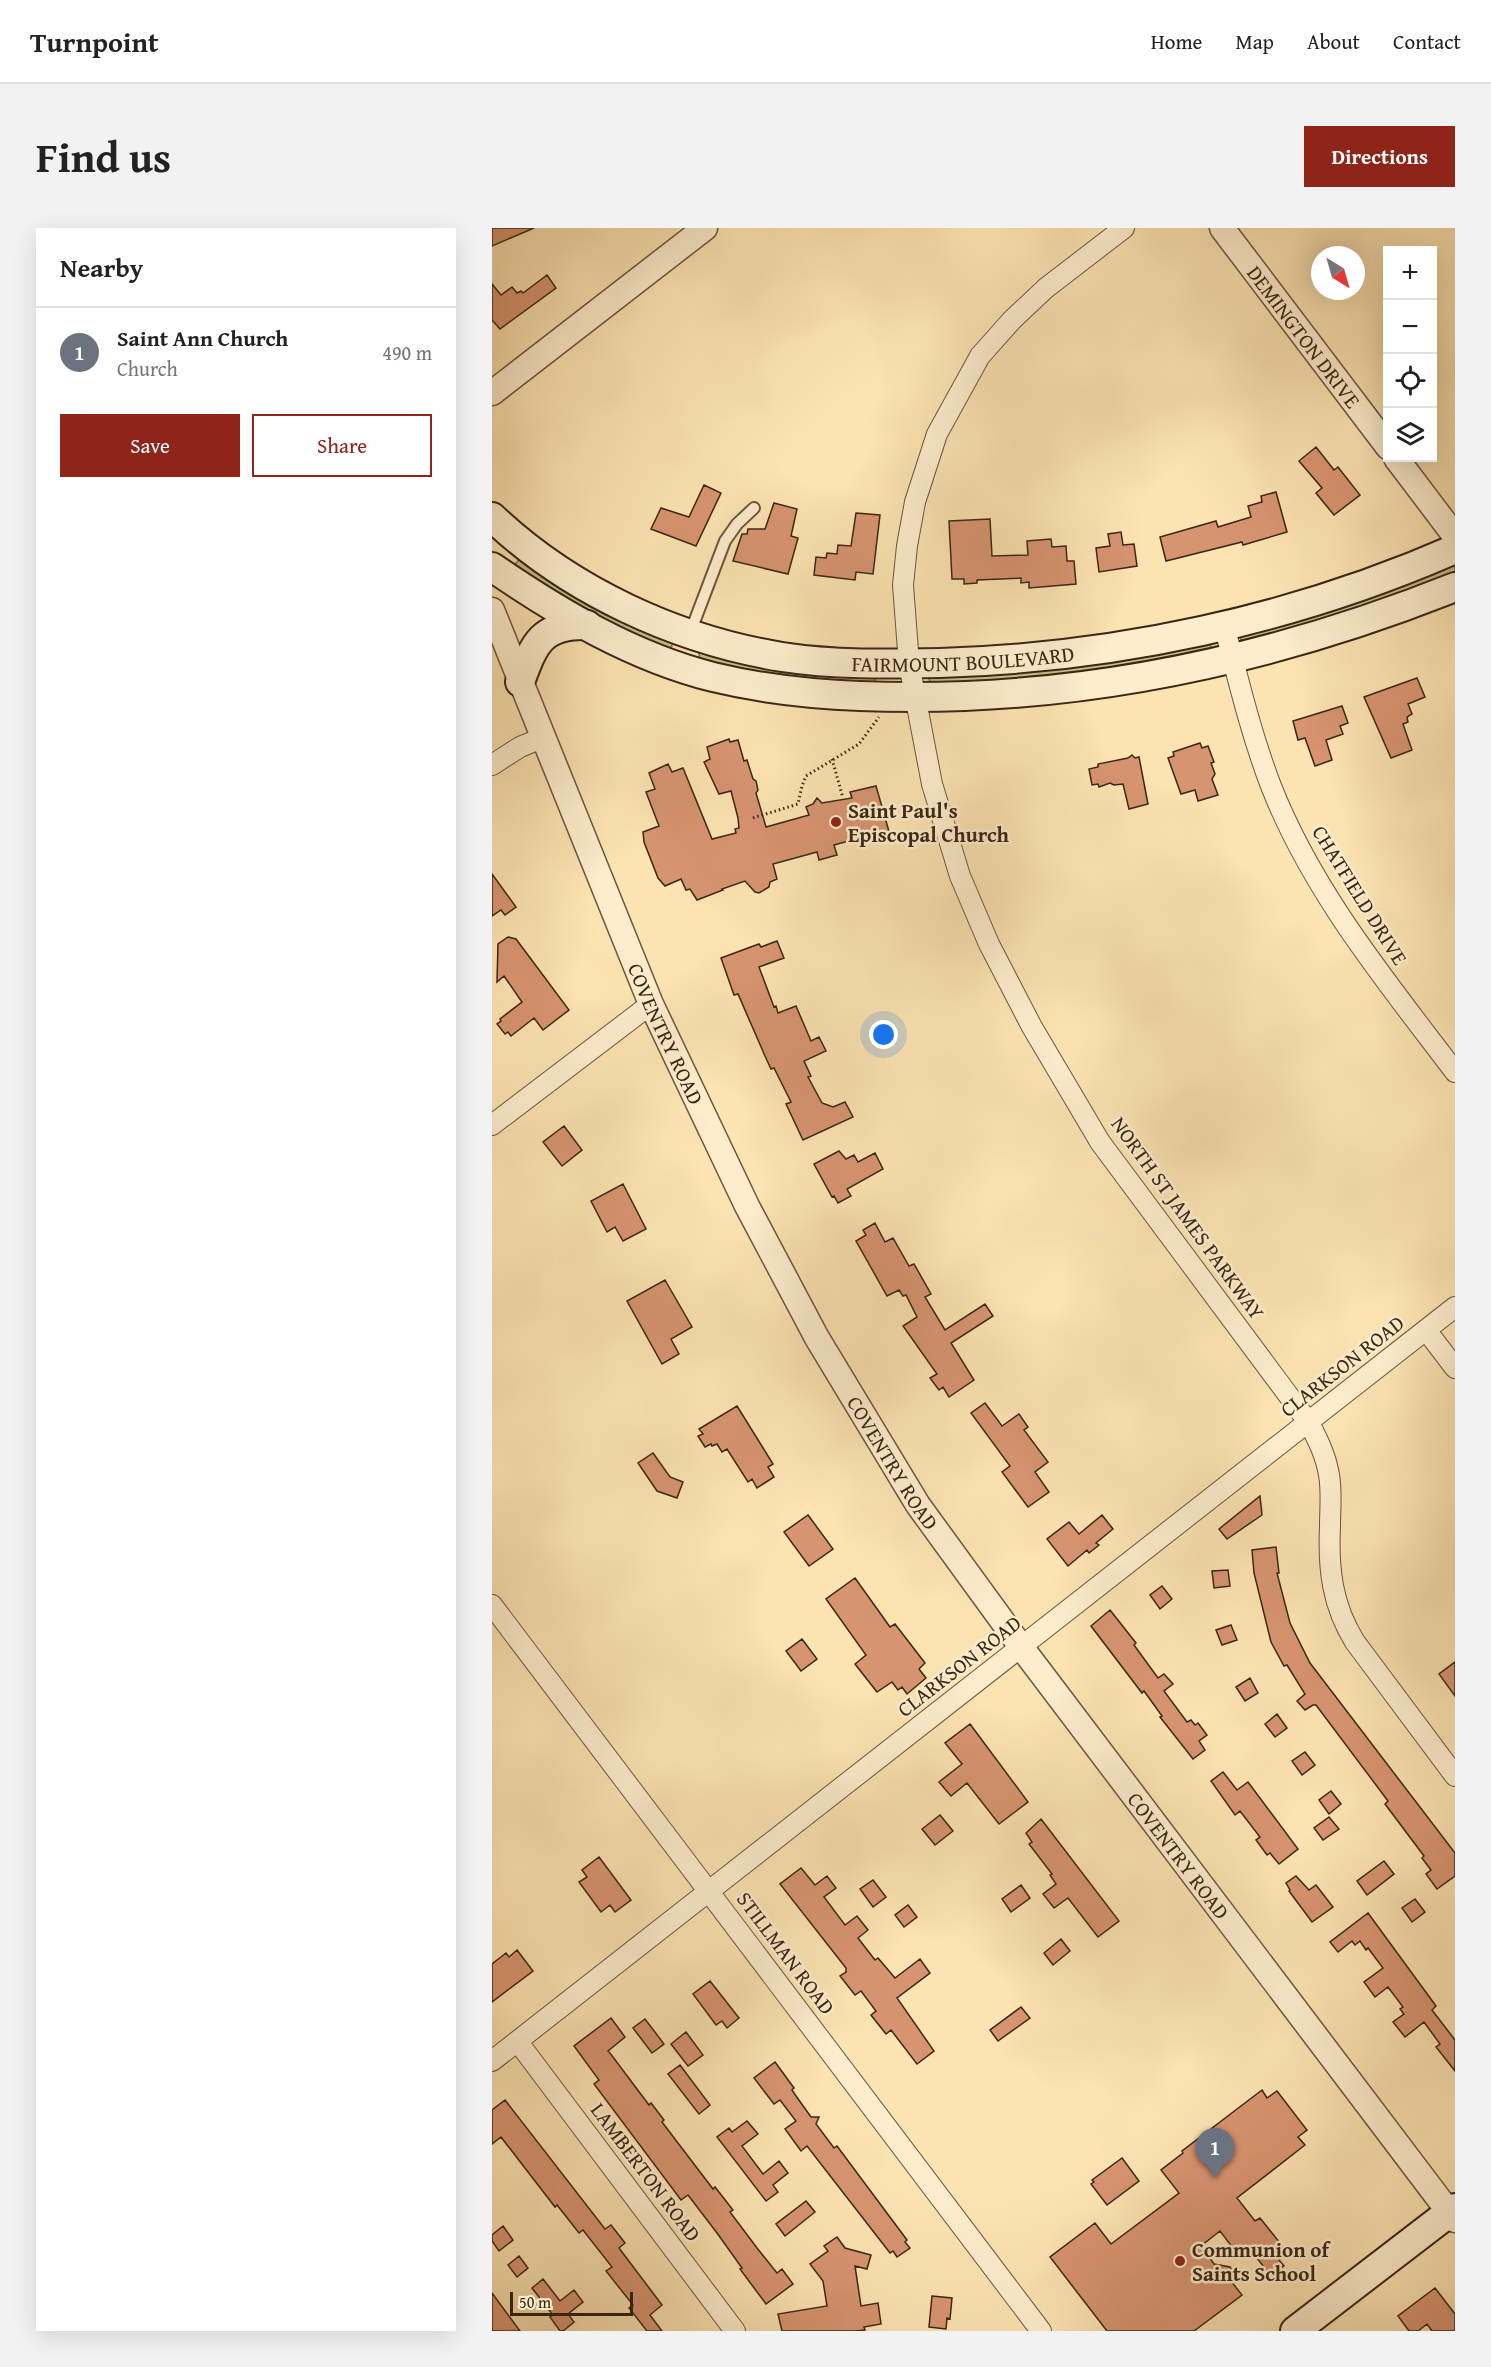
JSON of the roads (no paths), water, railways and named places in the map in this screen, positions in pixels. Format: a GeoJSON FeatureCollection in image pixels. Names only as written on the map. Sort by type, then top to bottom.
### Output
{"type":"FeatureCollection","features":[{"type":"Feature","properties":{"kind":"main road","name":"FAIRMOUNT BOULEVARD"},"geometry":{"type":"LineString","coordinates":[[492,517],[551,564],[597,592],[645,616],[732,646],[782,657],[834,662],[909,664],[991,661],[1138,644],[1281,611],[1347,591],[1455,549]]}},
{"type":"Feature","properties":{"kind":"main road"},"geometry":{"type":"LineString","coordinates":[[492,567],[500,545],[516,538]]}},
{"type":"Feature","properties":{"kind":"main road","name":"FAIRMOUNT BOULEVARD"},"geometry":{"type":"LineString","coordinates":[[492,567],[586,625],[629,646],[678,665],[758,687],[804,694],[853,697],[986,696],[1065,689],[1155,675],[1233,659],[1358,623],[1455,587]]}},
{"type":"Feature","properties":{"kind":"main road"},"geometry":{"type":"LineString","coordinates":[[519,682],[532,650],[544,635],[562,627],[586,625]]}},
{"type":"Feature","properties":{"kind":"main road"},"geometry":{"type":"LineString","coordinates":[[678,665],[690,633]]}},
{"type":"Feature","properties":{"kind":"main road"},"geometry":{"type":"LineString","coordinates":[[1295,2331],[1453,2213]]}},
{"type":"Feature","properties":{"kind":"street"},"geometry":{"type":"LineString","coordinates":[[492,393],[705,228]]}},
{"type":"Feature","properties":{"kind":"street","name":"NORTH ST JAMES PARKWAY"},"geometry":{"type":"LineString","coordinates":[[1124,228],[1046,288],[1012,320],[980,356],[937,434],[915,502],[903,585],[909,664],[932,784],[960,876],[989,944],[1032,1027],[1100,1142],[1309,1423],[1324,1454],[1330,1477],[1330,1577],[1342,1619],[1355,1642],[1455,1776]]}},
{"type":"Feature","properties":{"kind":"street","name":"DEMINGTON DRIVE"},"geometry":{"type":"LineString","coordinates":[[1222,228],[1383,440]]}},
{"type":"Feature","properties":{"kind":"street"},"geometry":{"type":"LineString","coordinates":[[1399,462],[1455,536]]}},
{"type":"Feature","properties":{"kind":"street","name":"COVENTRY ROAD"},"geometry":{"type":"LineString","coordinates":[[492,610],[519,682],[544,737],[651,1004],[747,1206],[817,1338],[918,1505],[1022,1648],[1453,2213]]}},
{"type":"Feature","properties":{"kind":"street","name":"CHATFIELD DRIVE"},"geometry":{"type":"LineString","coordinates":[[1224,625],[1256,742],[1271,786],[1309,865],[1360,947],[1455,1072]]}},
{"type":"Feature","properties":{"kind":"street"},"geometry":{"type":"LineString","coordinates":[[492,765],[520,747],[544,737]]}},
{"type":"Feature","properties":{"kind":"street"},"geometry":{"type":"LineString","coordinates":[[492,1125],[651,1004]]}},
{"type":"Feature","properties":{"kind":"street","name":"CLARKSON ROAD"},"geometry":{"type":"LineString","coordinates":[[492,2061],[1455,1307]]}},
{"type":"Feature","properties":{"kind":"street"},"geometry":{"type":"LineString","coordinates":[[1426,1330],[1455,1368]]}},
{"type":"Feature","properties":{"kind":"street","name":"STILLMAN ROAD"},"geometry":{"type":"LineString","coordinates":[[492,1605],[1041,2331]]}},
{"type":"Feature","properties":{"kind":"street","name":"LAMBERTON ROAD"},"geometry":{"type":"LineString","coordinates":[[518,2042],[735,2331]]}},
{"type":"Feature","properties":{"kind":"lane"},"geometry":{"type":"LineString","coordinates":[[690,633],[725,541],[737,524],[754,508]]}},
{"type":"Feature","properties":{"kind":"place","name":"Saint Paul's Episcopal Church"},"geometry":{"type":"Point","coordinates":[836,822]}},
{"type":"Feature","properties":{"kind":"place","name":"Saint Ann Church"},"geometry":{"type":"Point","coordinates":[1215,2178]}},
{"type":"Feature","properties":{"kind":"place","name":"Communion of Saints School"},"geometry":{"type":"Point","coordinates":[1180,2261]}}]}
